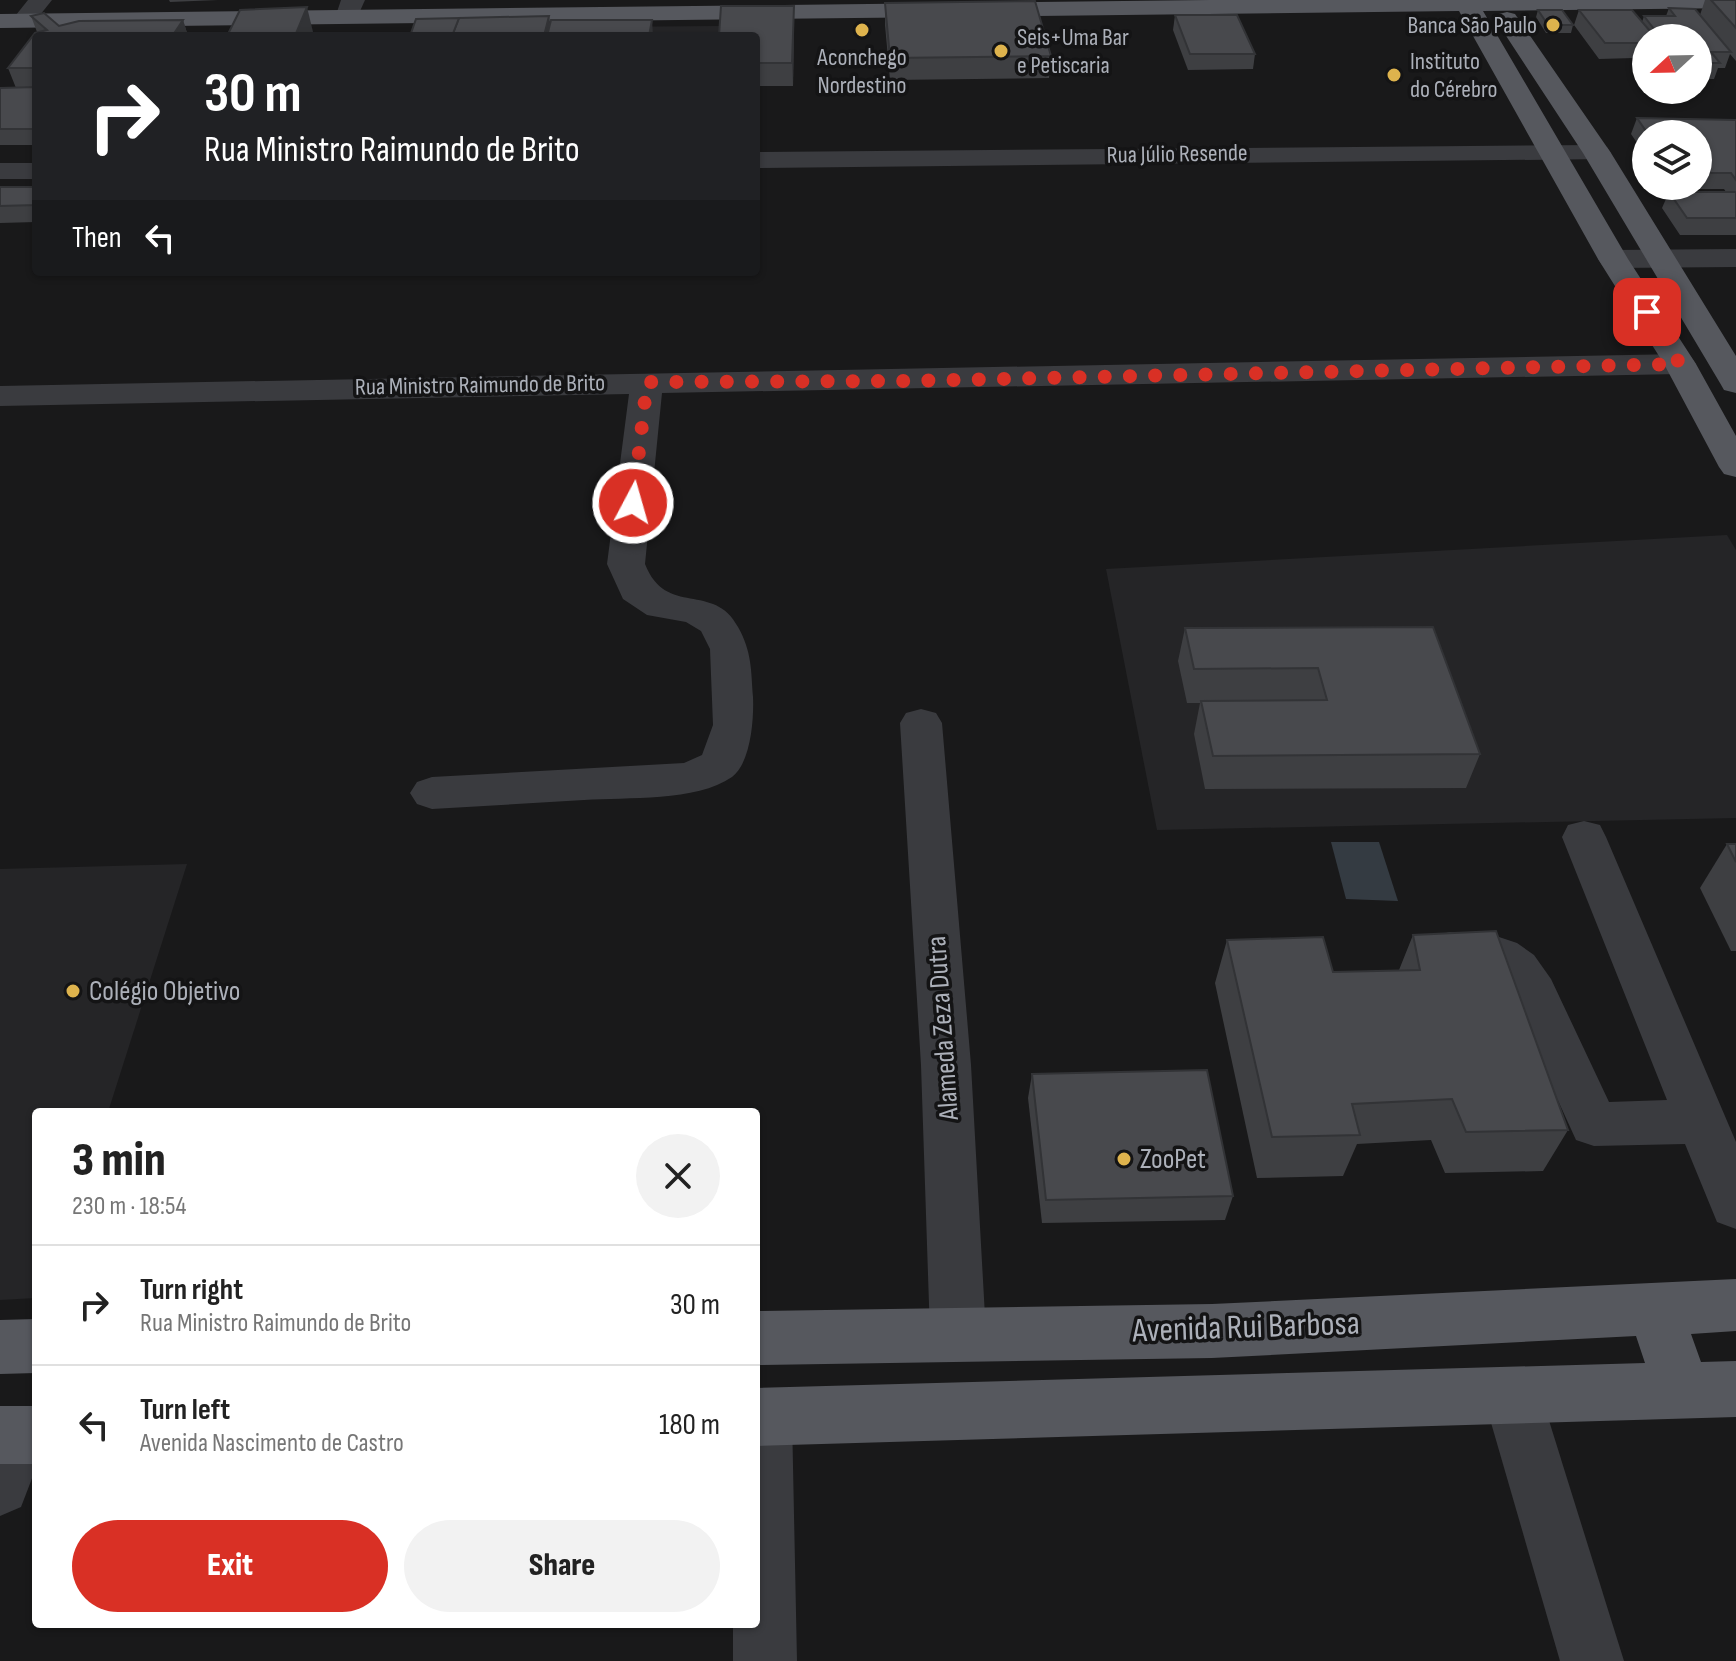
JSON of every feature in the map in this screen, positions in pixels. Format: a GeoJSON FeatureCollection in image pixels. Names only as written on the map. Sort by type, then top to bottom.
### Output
{"type":"FeatureCollection","features":[{"type":"Feature","properties":{"kind":"main road"},"geometry":{"type":"LineString","coordinates":[[0,46],[12,20],[350,7],[1736,1]]}},
{"type":"Feature","properties":{"kind":"main road"},"geometry":{"type":"LineString","coordinates":[[1497,3],[1597,153],[1736,383]]}},
{"type":"Feature","properties":{"kind":"main road"},"geometry":{"type":"LineString","coordinates":[[1467,4],[1613,259],[1680,364],[1736,467]]}},
{"type":"Feature","properties":{"kind":"main road","name":"Avenida Rui Barbosa"},"geometry":{"type":"LineString","coordinates":[[760,1338],[1212,1331],[1736,1305]]}},
{"type":"Feature","properties":{"kind":"main road"},"geometry":{"type":"LineString","coordinates":[[1654,1309],[1710,1390]]}},
{"type":"Feature","properties":{"kind":"main road"},"geometry":{"type":"LineString","coordinates":[[0,1347],[32,1346]]}},
{"type":"Feature","properties":{"kind":"main road"},"geometry":{"type":"LineString","coordinates":[[760,1417],[1710,1390]]}},
{"type":"Feature","properties":{"kind":"street"},"geometry":{"type":"LineString","coordinates":[[12,20],[40,0]]}},
{"type":"Feature","properties":{"kind":"street","name":"Rua Júlio Resende"},"geometry":{"type":"LineString","coordinates":[[760,160],[1597,153]]}},
{"type":"Feature","properties":{"kind":"street"},"geometry":{"type":"LineString","coordinates":[[0,171],[32,171]]}},
{"type":"Feature","properties":{"kind":"street"},"geometry":{"type":"LineString","coordinates":[[1613,259],[1736,258]]}},
{"type":"Feature","properties":{"kind":"street","name":"Rua Ministro Raimundo de Brito"},"geometry":{"type":"LineString","coordinates":[[0,396],[1680,364]]}},
{"type":"Feature","properties":{"kind":"street"},"geometry":{"type":"LineString","coordinates":[[432,793],[689,778],[719,765],[734,725],[730,649],[717,623],[696,611],[661,606],[636,590],[626,564],[647,382]]}},
{"type":"Feature","properties":{"kind":"street","name":"Alameda Zeza Dutra"},"geometry":{"type":"LineString","coordinates":[[921,723],[946,1065],[958,1334]]}},
{"type":"Feature","properties":{"kind":"street"},"geometry":{"type":"LineString","coordinates":[[1584,837],[1736,1205]]}},
{"type":"Feature","properties":{"kind":"street"},"geometry":{"type":"LineString","coordinates":[[1416,952],[1491,949],[1512,962],[1527,979],[1594,1124],[1702,1122]]}},
{"type":"Feature","properties":{"kind":"street"},"geometry":{"type":"LineString","coordinates":[[1512,1395],[1592,1661]]}},
{"type":"Feature","properties":{"kind":"street"},"geometry":{"type":"LineString","coordinates":[[760,1458],[765,1661]]}},
{"type":"Feature","properties":{"kind":"shaded area"},"geometry":{"type":"Polygon","coordinates":[[[725,26],[724,32],[598,32],[599,27],[725,26]]]}},
{"type":"Feature","properties":{"kind":"shaded area"},"geometry":{"type":"Polygon","coordinates":[[[1727,535],[1736,550],[1736,818],[1157,830],[1106,569],[1727,535]]]}},
{"type":"Feature","properties":{"kind":"shaded area"},"geometry":{"type":"Polygon","coordinates":[[[1331,842],[1379,842],[1398,901],[1346,899],[1331,842]]]}},
{"type":"Feature","properties":{"kind":"shaded area","name":"Colégio Objetivo"},"geometry":{"type":"Polygon","coordinates":[[[187,864],[109,1108],[32,1108],[32,1298],[0,1300],[0,869],[187,864]]]}},
{"type":"Feature","properties":{"kind":"building"},"geometry":{"type":"Polygon","coordinates":[[[1711,0],[1736,0],[1736,28],[1711,0]]]}},
{"type":"Feature","properties":{"kind":"building"},"geometry":{"type":"Polygon","coordinates":[[[1035,1],[1051,56],[890,58],[885,3],[1035,1]]]}},
{"type":"Feature","properties":{"kind":"building"},"geometry":{"type":"Polygon","coordinates":[[[721,6],[794,6],[792,63],[760,63],[760,32],[719,32],[721,6]]]}},
{"type":"Feature","properties":{"kind":"building"},"geometry":{"type":"Polygon","coordinates":[[[307,7],[297,32],[229,32],[240,10],[307,7]]]}},
{"type":"Feature","properties":{"kind":"building"},"geometry":{"type":"Polygon","coordinates":[[[1669,8],[1695,9],[1708,24],[1650,24],[1644,16],[1675,16],[1669,8]]]}},
{"type":"Feature","properties":{"kind":"building"},"geometry":{"type":"Polygon","coordinates":[[[1538,10],[1562,10],[1573,25],[1548,25],[1538,10]]]}},
{"type":"Feature","properties":{"kind":"building"},"geometry":{"type":"Polygon","coordinates":[[[1579,10],[1632,10],[1644,24],[1632,24],[1632,43],[1605,43],[1579,10]]]}},
{"type":"Feature","properties":{"kind":"building"},"geometry":{"type":"Polygon","coordinates":[[[44,13],[59,26],[79,21],[183,20],[175,32],[39,32],[47,30],[31,16],[44,13]]]}},
{"type":"Feature","properties":{"kind":"building"},"geometry":{"type":"Polygon","coordinates":[[[1175,15],[1237,15],[1255,54],[1190,54],[1175,15]]]}},
{"type":"Feature","properties":{"kind":"building"},"geometry":{"type":"Polygon","coordinates":[[[549,16],[545,32],[454,32],[459,18],[549,16]]]}},
{"type":"Feature","properties":{"kind":"building"},"geometry":{"type":"Polygon","coordinates":[[[459,18],[454,32],[411,32],[416,19],[459,18]]]}},
{"type":"Feature","properties":{"kind":"building"},"geometry":{"type":"Polygon","coordinates":[[[551,20],[652,20],[650,32],[548,32],[551,20]]]}},
{"type":"Feature","properties":{"kind":"building"},"geometry":{"type":"Polygon","coordinates":[[[1712,29],[1731,52],[1712,52],[1712,29]]]}},
{"type":"Feature","properties":{"kind":"building"},"geometry":{"type":"Polygon","coordinates":[[[32,37],[32,68],[8,68],[32,37]]]}},
{"type":"Feature","properties":{"kind":"building"},"geometry":{"type":"Polygon","coordinates":[[[32,87],[32,129],[0,129],[0,88],[32,87]]]}},
{"type":"Feature","properties":{"kind":"building"},"geometry":{"type":"Polygon","coordinates":[[[1637,118],[1736,120],[1736,180],[1731,173],[1712,173],[1712,120],[1637,118]]]}},
{"type":"Feature","properties":{"kind":"building"},"geometry":{"type":"Polygon","coordinates":[[[0,187],[32,187],[32,205],[0,206],[0,187]]]}},
{"type":"Feature","properties":{"kind":"building"},"geometry":{"type":"Polygon","coordinates":[[[1712,192],[1736,192],[1736,218],[1687,218],[1675,200],[1712,200],[1712,192]]]}},
{"type":"Feature","properties":{"kind":"building"},"geometry":{"type":"Polygon","coordinates":[[[1433,627],[1480,754],[1213,756],[1201,701],[1327,700],[1318,668],[1194,669],[1185,628],[1433,627]]]}},
{"type":"Feature","properties":{"kind":"building"},"geometry":{"type":"Polygon","coordinates":[[[1727,844],[1736,844],[1736,862],[1727,844]]]}},
{"type":"Feature","properties":{"kind":"building"},"geometry":{"type":"Polygon","coordinates":[[[1496,931],[1568,1130],[1466,1132],[1452,1099],[1352,1104],[1360,1135],[1272,1137],[1227,940],[1323,937],[1333,972],[1420,970],[1413,935],[1496,931]]]}},
{"type":"Feature","properties":{"kind":"building","name":"ZooPet"},"geometry":{"type":"Polygon","coordinates":[[[1207,1070],[1233,1196],[1046,1200],[1032,1074],[1207,1070]]]}},
{"type":"Feature","properties":{"kind":"place","name":"Banca São Paulo"},"geometry":{"type":"Point","coordinates":[1553,25]}},
{"type":"Feature","properties":{"kind":"place","name":"Aconchego Nordestino"},"geometry":{"type":"Point","coordinates":[862,30]}},
{"type":"Feature","properties":{"kind":"place","name":"Seis+Uma Bar e Petiscaria"},"geometry":{"type":"Point","coordinates":[1001,51]}},
{"type":"Feature","properties":{"kind":"place","name":"Instituto do Cérebro"},"geometry":{"type":"Point","coordinates":[1394,75]}},
{"type":"Feature","properties":{"kind":"place","name":"Colégio Objetivo"},"geometry":{"type":"Point","coordinates":[73,991]}},
{"type":"Feature","properties":{"kind":"place","name":"ZooPet"},"geometry":{"type":"Point","coordinates":[1124,1159]}},
{"type":"Feature","properties":{"kind":"route"},"geometry":{"type":"LineString","coordinates":[[633,503],[647,382],[909,381],[1680,364],[1647,312]]}}]}
